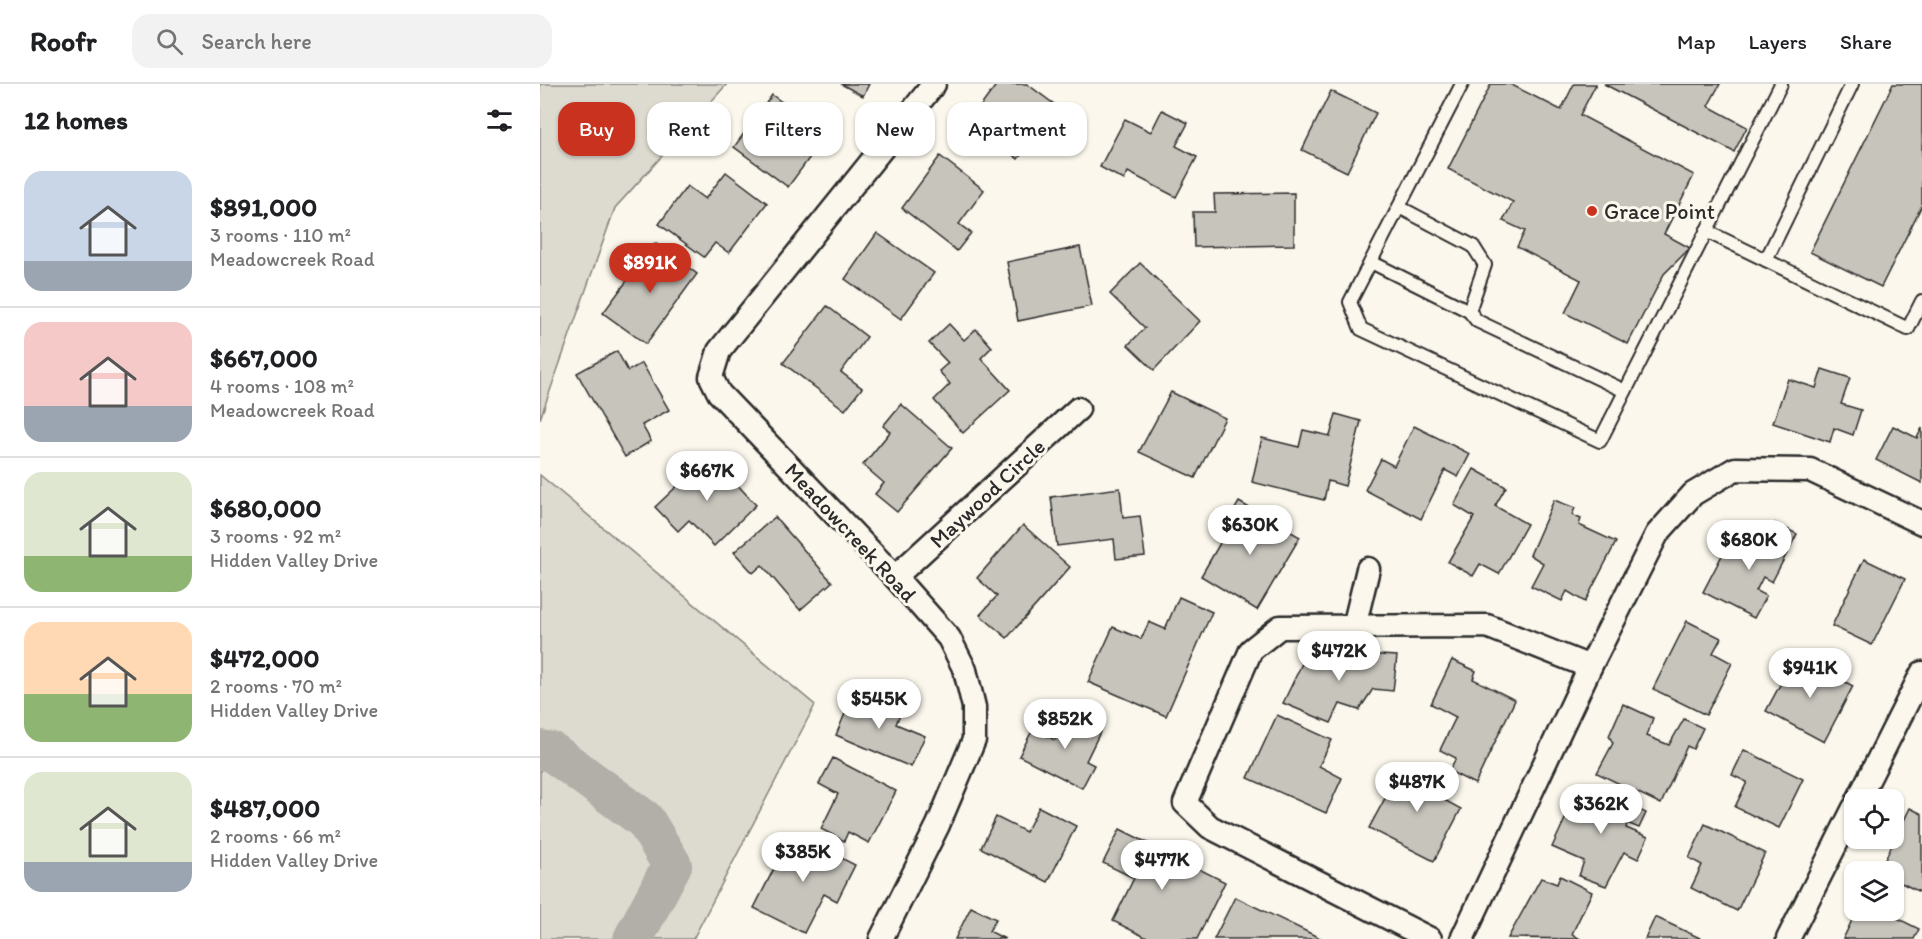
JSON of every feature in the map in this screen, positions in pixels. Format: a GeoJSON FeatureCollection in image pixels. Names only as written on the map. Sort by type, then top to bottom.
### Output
{"type":"FeatureCollection","features":[{"type":"Feature","properties":{"kind":"street","name":"Meadowcreek Road"},"geometry":{"type":"LineString","coordinates":[[881,939],[938,825],[974,740],[974,706],[965,670],[949,638],[896,577],[719,393],[711,377],[719,351],[934,84]]}},
{"type":"Feature","properties":{"kind":"street","name":"Maywood Circle"},"geometry":{"type":"LineString","coordinates":[[896,577],[1078,409]]}},
{"type":"Feature","properties":{"kind":"street"},"geometry":{"type":"LineString","coordinates":[[1462,939],[1590,667],[1656,534],[1693,494],[1735,470],[1810,470],[1922,523]]}},
{"type":"Feature","properties":{"kind":"street"},"geometry":{"type":"LineString","coordinates":[[1354,627],[1368,568]]}},
{"type":"Feature","properties":{"kind":"street"},"geometry":{"type":"LineString","coordinates":[[1430,939],[1210,827],[1185,803],[1251,650],[1280,627],[1487,626],[1590,667]]}},
{"type":"Feature","properties":{"kind":"street"},"geometry":{"type":"LineString","coordinates":[[1864,789],[1922,673]]}},
{"type":"Feature","properties":{"kind":"street"},"geometry":{"type":"LineString","coordinates":[[1788,939],[1844,828]]}},
{"type":"Feature","properties":{"kind":"lane"},"geometry":{"type":"LineString","coordinates":[[1462,84],[1350,302],[1361,329],[1600,441],[1781,84]]}},
{"type":"Feature","properties":{"kind":"lane"},"geometry":{"type":"LineString","coordinates":[[1766,260],[1852,84]]}},
{"type":"Feature","properties":{"kind":"lane"},"geometry":{"type":"LineString","coordinates":[[1399,207],[1473,246],[1485,265],[1469,311]]}},
{"type":"Feature","properties":{"kind":"lane"},"geometry":{"type":"LineString","coordinates":[[1706,231],[1908,329],[1922,302]]}},
{"type":"Feature","properties":{"kind":"lane"},"geometry":{"type":"LineString","coordinates":[[1371,261],[1469,311],[1477,321],[1625,392]]}},
{"type":"Feature","properties":{"kind":"shaded area"},"geometry":{"type":"Polygon","coordinates":[[[540,84],[727,84],[711,102],[647,102],[647,156],[662,156],[615,208],[540,419],[540,84]]]}},
{"type":"Feature","properties":{"kind":"shaded area"},"geometry":{"type":"Polygon","coordinates":[[[540,475],[815,705],[693,939],[540,939],[540,475]]]}},
{"type":"Feature","properties":{"kind":"building"},"geometry":{"type":"Polygon","coordinates":[[[841,84],[869,84],[863,96],[841,84]]]}},
{"type":"Feature","properties":{"kind":"building"},"geometry":{"type":"Polygon","coordinates":[[[997,84],[1027,84],[1051,102],[984,102],[997,84]]]}},
{"type":"Feature","properties":{"kind":"building","name":"Grace Point"},"geometry":{"type":"Polygon","coordinates":[[[1491,84],[1510,84],[1561,110],[1574,84],[1596,84],[1580,115],[1694,175],[1664,234],[1690,248],[1664,274],[1628,344],[1565,313],[1581,280],[1517,247],[1525,231],[1503,221],[1513,202],[1448,169],[1491,84]]]}},
{"type":"Feature","properties":{"kind":"building","name":"Grace Point"},"geometry":{"type":"Polygon","coordinates":[[[1604,84],[1720,84],[1708,106],[1747,127],[1734,152],[1604,84]]]}},
{"type":"Feature","properties":{"kind":"building"},"geometry":{"type":"Polygon","coordinates":[[[1893,84],[1922,84],[1922,205],[1881,287],[1810,252],[1893,84]]]}},
{"type":"Feature","properties":{"kind":"building"},"geometry":{"type":"Polygon","coordinates":[[[1331,91],[1376,113],[1347,172],[1302,150],[1331,91]]]}},
{"type":"Feature","properties":{"kind":"building"},"geometry":{"type":"Polygon","coordinates":[[[772,95],[782,102],[767,102],[772,95]]]}},
{"type":"Feature","properties":{"kind":"building"},"geometry":{"type":"Polygon","coordinates":[[[1162,110],[1188,123],[1176,146],[1197,157],[1176,197],[1128,172],[1124,180],[1100,167],[1125,119],[1151,132],[1162,110]]]}},
{"type":"Feature","properties":{"kind":"building"},"geometry":{"type":"Polygon","coordinates":[[[743,135],[743,154],[734,147],[743,135]]]}},
{"type":"Feature","properties":{"kind":"building"},"geometry":{"type":"Polygon","coordinates":[[[746,156],[811,156],[788,187],[746,156]]]}},
{"type":"Feature","properties":{"kind":"building"},"geometry":{"type":"Polygon","coordinates":[[[940,156],[984,190],[959,224],[971,233],[957,251],[902,208],[940,156]]]}},
{"type":"Feature","properties":{"kind":"building"},"geometry":{"type":"Polygon","coordinates":[[[726,172],[767,203],[729,253],[715,243],[704,257],[659,224],[687,186],[705,199],[726,172]]]}},
{"type":"Feature","properties":{"kind":"building"},"geometry":{"type":"Polygon","coordinates":[[[1294,193],[1294,245],[1194,247],[1193,212],[1215,212],[1214,194],[1294,193]]]}},
{"type":"Feature","properties":{"kind":"building"},"geometry":{"type":"Polygon","coordinates":[[[877,233],[934,273],[901,319],[845,279],[877,233]]]}},
{"type":"Feature","properties":{"kind":"building"},"geometry":{"type":"Polygon","coordinates":[[[655,243],[697,274],[646,344],[603,313],[655,243]]]}},
{"type":"Feature","properties":{"kind":"building"},"geometry":{"type":"Polygon","coordinates":[[[1080,247],[1092,306],[1018,321],[1007,262],[1080,247]]]}},
{"type":"Feature","properties":{"kind":"building"},"geometry":{"type":"Polygon","coordinates":[[[1140,263],[1200,321],[1154,370],[1128,345],[1145,328],[1110,294],[1140,263]]]}},
{"type":"Feature","properties":{"kind":"building"},"geometry":{"type":"Polygon","coordinates":[[[827,306],[867,337],[841,372],[862,388],[845,410],[783,363],[827,306]]]}},
{"type":"Feature","properties":{"kind":"building"},"geometry":{"type":"Polygon","coordinates":[[[949,324],[964,340],[976,329],[992,347],[981,358],[1010,390],[963,433],[934,400],[950,384],[939,371],[948,363],[929,343],[949,324]]]}},
{"type":"Feature","properties":{"kind":"building"},"geometry":{"type":"Polygon","coordinates":[[[617,351],[628,371],[642,363],[669,410],[642,425],[651,441],[625,457],[577,373],[617,351]]]}},
{"type":"Feature","properties":{"kind":"building"},"geometry":{"type":"Polygon","coordinates":[[[1822,369],[1850,378],[1841,404],[1861,410],[1853,435],[1834,428],[1830,442],[1773,423],[1788,379],[1816,388],[1822,369]]]}},
{"type":"Feature","properties":{"kind":"building"},"geometry":{"type":"Polygon","coordinates":[[[1171,392],[1225,418],[1195,478],[1139,452],[1171,392]]]}},
{"type":"Feature","properties":{"kind":"building"},"geometry":{"type":"Polygon","coordinates":[[[901,404],[952,448],[897,512],[875,494],[884,483],[863,465],[890,432],[883,426],[901,404]]]}},
{"type":"Feature","properties":{"kind":"building"},"geometry":{"type":"Polygon","coordinates":[[[1336,414],[1361,421],[1345,486],[1328,481],[1324,500],[1252,482],[1262,438],[1299,447],[1303,430],[1330,436],[1336,414]]]}},
{"type":"Feature","properties":{"kind":"building"},"geometry":{"type":"Polygon","coordinates":[[[1414,426],[1470,454],[1458,477],[1445,470],[1421,519],[1365,490],[1381,459],[1394,466],[1414,426]]]}},
{"type":"Feature","properties":{"kind":"building"},"geometry":{"type":"Polygon","coordinates":[[[1893,426],[1917,438],[1922,428],[1922,483],[1876,460],[1893,426]]]}},
{"type":"Feature","properties":{"kind":"building"},"geometry":{"type":"Polygon","coordinates":[[[710,455],[756,505],[714,546],[689,520],[678,531],[655,507],[710,455]]]}},
{"type":"Feature","properties":{"kind":"building"},"geometry":{"type":"Polygon","coordinates":[[[1474,469],[1506,487],[1495,506],[1527,524],[1499,574],[1480,564],[1473,576],[1448,562],[1474,517],[1454,505],[1474,469]]]}},
{"type":"Feature","properties":{"kind":"building"},"geometry":{"type":"Polygon","coordinates":[[[1120,488],[1123,518],[1140,516],[1145,556],[1116,559],[1114,539],[1057,546],[1051,497],[1120,488]]]}},
{"type":"Feature","properties":{"kind":"building"},"geometry":{"type":"Polygon","coordinates":[[[1554,500],[1575,508],[1572,515],[1581,519],[1579,525],[1616,542],[1585,602],[1567,591],[1562,601],[1531,586],[1543,563],[1530,555],[1554,500]]]}},
{"type":"Feature","properties":{"kind":"building"},"geometry":{"type":"Polygon","coordinates":[[[1239,502],[1300,537],[1257,610],[1201,576],[1223,538],[1219,536],[1239,502]]]}},
{"type":"Feature","properties":{"kind":"building"},"geometry":{"type":"Polygon","coordinates":[[[775,517],[832,582],[800,610],[762,565],[753,573],[734,552],[775,517]]]}},
{"type":"Feature","properties":{"kind":"building"},"geometry":{"type":"Polygon","coordinates":[[[1775,523],[1797,534],[1772,582],[1763,577],[1756,591],[1766,596],[1754,618],[1703,592],[1731,538],[1760,553],[1775,523]]]}},
{"type":"Feature","properties":{"kind":"building"},"geometry":{"type":"Polygon","coordinates":[[[1023,525],[1070,567],[1007,638],[980,615],[997,596],[977,578],[1023,525]]]}},
{"type":"Feature","properties":{"kind":"building"},"geometry":{"type":"Polygon","coordinates":[[[1864,559],[1905,579],[1872,645],[1832,626],[1864,559]]]}},
{"type":"Feature","properties":{"kind":"building"},"geometry":{"type":"Polygon","coordinates":[[[1179,597],[1212,612],[1166,716],[1088,682],[1113,627],[1141,639],[1149,622],[1165,629],[1179,597]]]}},
{"type":"Feature","properties":{"kind":"building"},"geometry":{"type":"Polygon","coordinates":[[[1687,621],[1721,638],[1713,653],[1732,663],[1706,715],[1653,689],[1687,621]]]}},
{"type":"Feature","properties":{"kind":"building"},"geometry":{"type":"Polygon","coordinates":[[[1308,651],[1397,656],[1393,691],[1373,689],[1359,710],[1340,704],[1331,723],[1283,703],[1308,651]]]}},
{"type":"Feature","properties":{"kind":"building"},"geometry":{"type":"Polygon","coordinates":[[[1796,655],[1853,686],[1824,742],[1766,711],[1796,655]]]}},
{"type":"Feature","properties":{"kind":"building"},"geometry":{"type":"Polygon","coordinates":[[[1452,660],[1476,671],[1473,679],[1515,700],[1475,784],[1449,771],[1456,758],[1440,750],[1456,717],[1431,704],[1452,660]]]}},
{"type":"Feature","properties":{"kind":"building"},"geometry":{"type":"Polygon","coordinates":[[[854,692],[901,712],[896,724],[925,736],[911,767],[836,735],[854,692]]]}},
{"type":"Feature","properties":{"kind":"building"},"geometry":{"type":"Polygon","coordinates":[[[1623,704],[1653,718],[1647,736],[1669,745],[1684,719],[1703,728],[1693,749],[1687,746],[1661,804],[1597,773],[1613,743],[1609,736],[1623,704]]]}},
{"type":"Feature","properties":{"kind":"building"},"geometry":{"type":"Polygon","coordinates":[[[1070,712],[1102,728],[1086,761],[1094,765],[1082,788],[1019,756],[1033,729],[1055,740],[1070,712]]]}},
{"type":"Feature","properties":{"kind":"building"},"geometry":{"type":"Polygon","coordinates":[[[1277,715],[1332,740],[1319,766],[1342,778],[1326,813],[1248,778],[1277,715]]]}},
{"type":"Feature","properties":{"kind":"building"},"geometry":{"type":"Polygon","coordinates":[[[1744,750],[1803,779],[1779,828],[1735,807],[1747,782],[1732,775],[1744,750]]]}},
{"type":"Feature","properties":{"kind":"building"},"geometry":{"type":"Polygon","coordinates":[[[833,758],[896,791],[869,843],[848,832],[844,841],[821,829],[838,794],[819,784],[833,758]]]}},
{"type":"Feature","properties":{"kind":"building"},"geometry":{"type":"Polygon","coordinates":[[[1403,765],[1452,789],[1446,801],[1461,809],[1434,861],[1369,828],[1403,765]]]}},
{"type":"Feature","properties":{"kind":"building"},"geometry":{"type":"Polygon","coordinates":[[[1593,788],[1646,813],[1639,828],[1627,823],[1626,828],[1648,837],[1638,859],[1624,852],[1606,886],[1579,876],[1584,861],[1552,847],[1572,804],[1581,806],[1593,788]]]}},
{"type":"Feature","properties":{"kind":"building"},"geometry":{"type":"Polygon","coordinates":[[[1039,807],[1076,826],[1048,882],[981,848],[996,817],[1026,832],[1039,807]]]}},
{"type":"Feature","properties":{"kind":"building"},"geometry":{"type":"Polygon","coordinates":[[[1910,808],[1922,814],[1922,893],[1904,884],[1904,861],[1884,861],[1890,849],[1904,849],[1904,820],[1910,808]]]}},
{"type":"Feature","properties":{"kind":"building"},"geometry":{"type":"Polygon","coordinates":[[[1705,824],[1765,853],[1737,911],[1691,888],[1702,865],[1689,858],[1705,824]]]}},
{"type":"Feature","properties":{"kind":"building"},"geometry":{"type":"Polygon","coordinates":[[[1120,829],[1225,882],[1197,939],[1149,939],[1113,921],[1134,878],[1103,863],[1120,829]]]}},
{"type":"Feature","properties":{"kind":"building"},"geometry":{"type":"Polygon","coordinates":[[[792,833],[855,865],[837,901],[824,894],[804,933],[754,908],[792,833]]]}},
{"type":"Feature","properties":{"kind":"building"},"geometry":{"type":"Polygon","coordinates":[[[1560,876],[1592,892],[1572,934],[1580,939],[1508,938],[1541,878],[1557,884],[1560,876]]]}},
{"type":"Feature","properties":{"kind":"building"},"geometry":{"type":"Polygon","coordinates":[[[1235,897],[1322,939],[1214,939],[1235,897]]]}},
{"type":"Feature","properties":{"kind":"building"},"geometry":{"type":"Polygon","coordinates":[[[971,907],[996,919],[989,931],[1005,939],[955,939],[971,907]]]}},
{"type":"Feature","properties":{"kind":"building"},"geometry":{"type":"Polygon","coordinates":[[[1655,917],[1702,939],[1645,939],[1655,917]]]}},
{"type":"Feature","properties":{"kind":"building"},"geometry":{"type":"Polygon","coordinates":[[[1852,921],[1903,921],[1919,929],[1914,939],[1843,939],[1852,921]]]}},
{"type":"Feature","properties":{"kind":"waterway"},"geometry":{"type":"LineString","coordinates":[[540,750],[552,752],[645,820],[672,865],[633,939]]}},
{"type":"Feature","properties":{"kind":"place","name":"Grace Point"},"geometry":{"type":"Point","coordinates":[1592,211]}}]}
